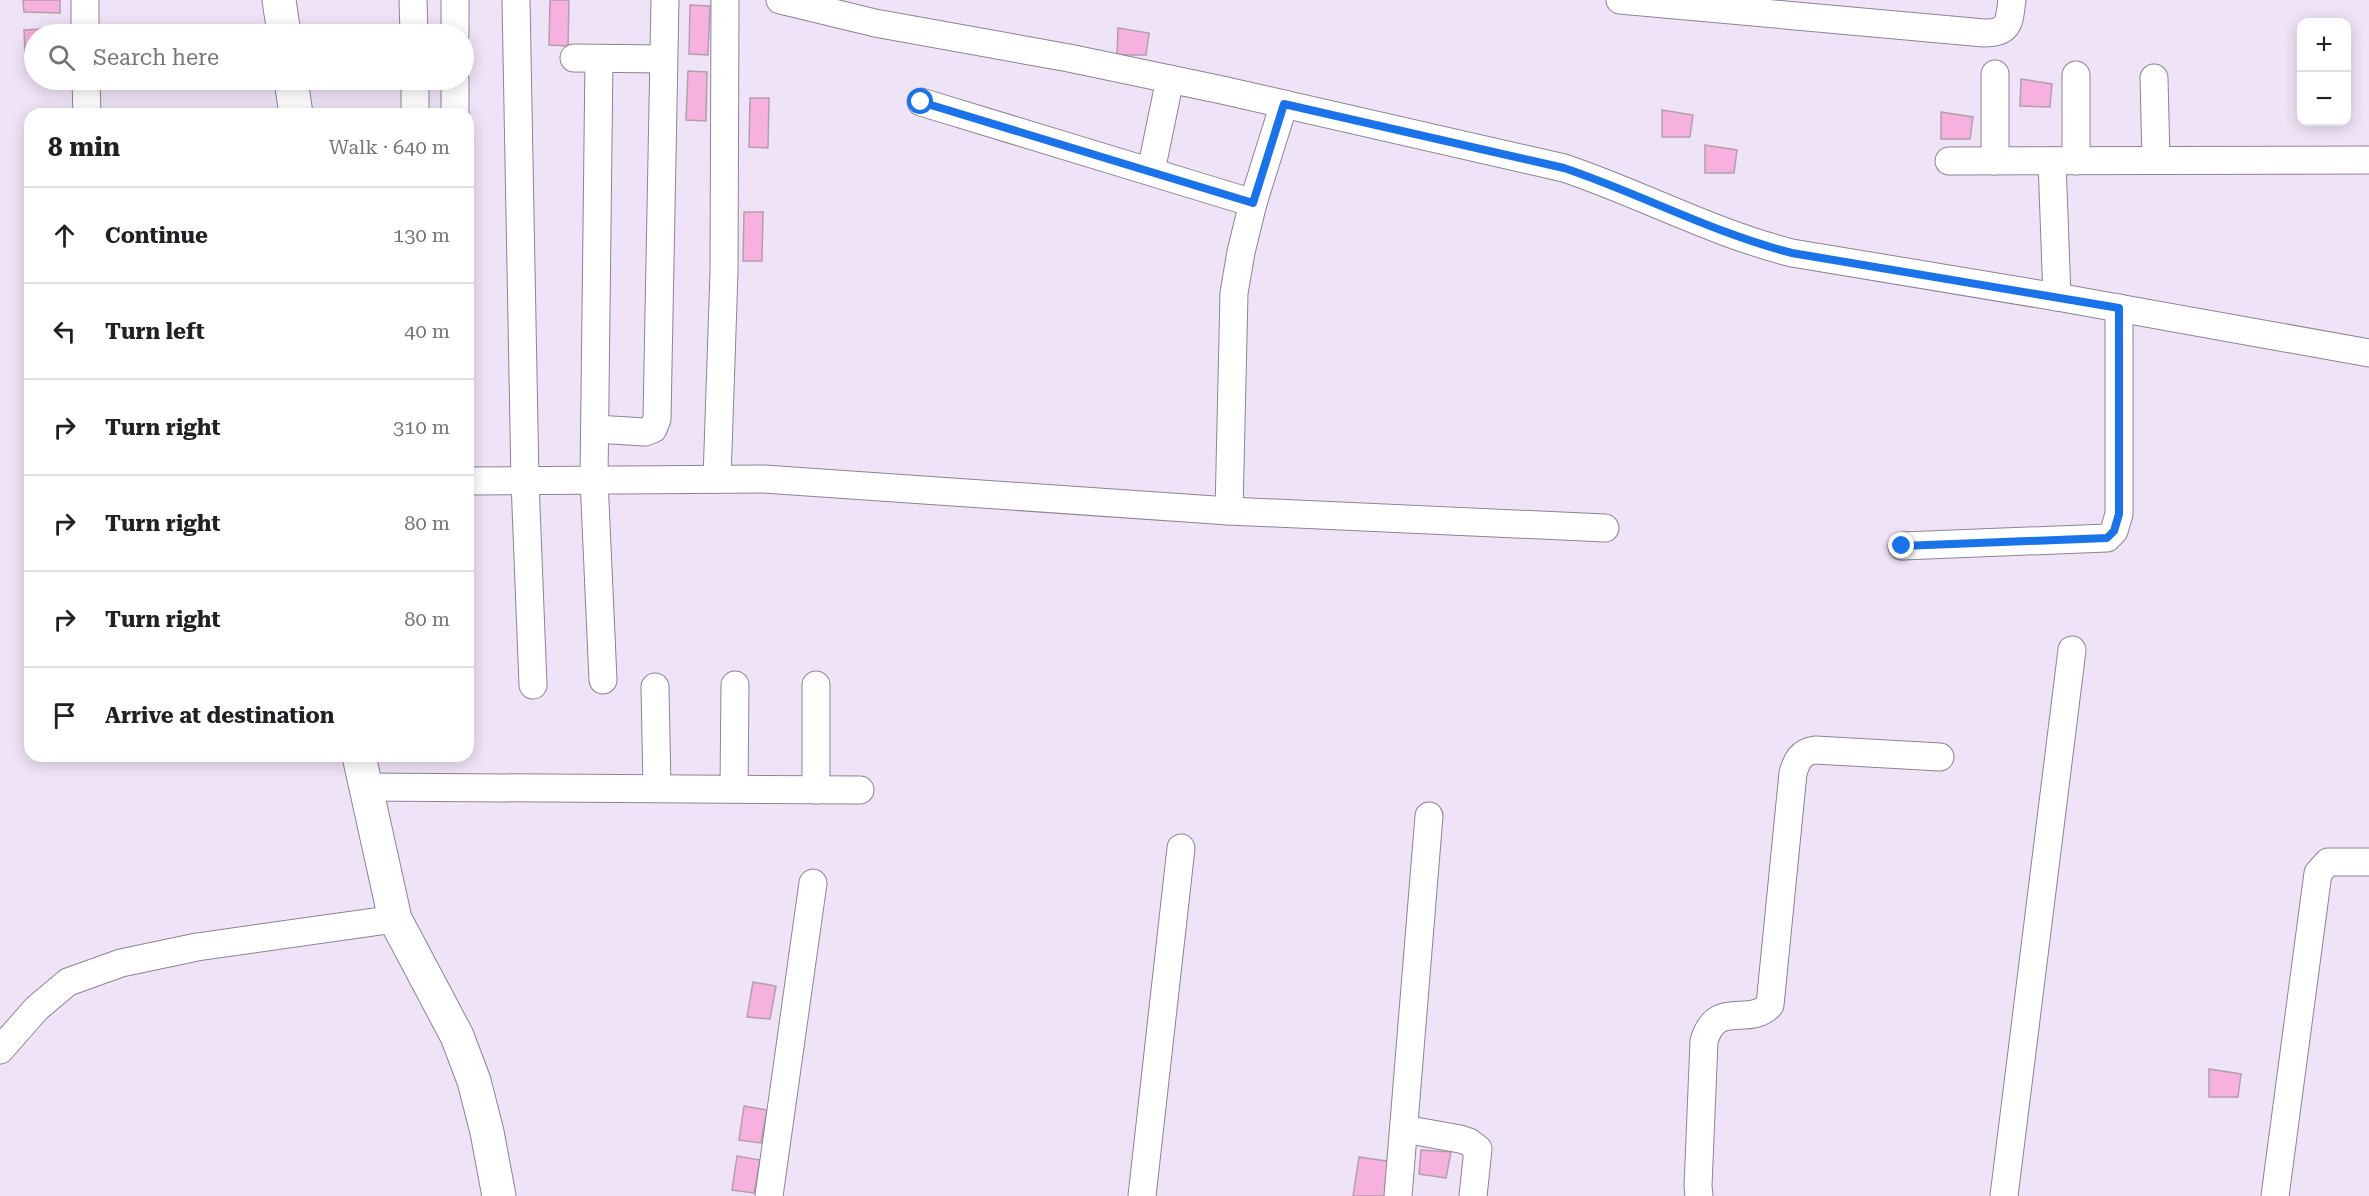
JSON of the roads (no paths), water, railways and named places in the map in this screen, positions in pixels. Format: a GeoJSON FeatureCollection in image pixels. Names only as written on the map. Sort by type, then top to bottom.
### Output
{"type":"FeatureCollection","features":[{"type":"Feature","properties":{"kind":"main road"},"geometry":{"type":"LineString","coordinates":[[279,0],[283,24]]}},
{"type":"Feature","properties":{"kind":"main road"},"geometry":{"type":"LineString","coordinates":[[292,90],[295,108]]}},
{"type":"Feature","properties":{"kind":"main road"},"geometry":{"type":"LineString","coordinates":[[362,771],[395,919],[457,1036],[474,1081],[487,1131],[499,1196]]}},
{"type":"Feature","properties":{"kind":"street"},"geometry":{"type":"LineString","coordinates":[[85,0],[85,24]]}},
{"type":"Feature","properties":{"kind":"street"},"geometry":{"type":"LineString","coordinates":[[413,0],[414,24]]}},
{"type":"Feature","properties":{"kind":"street"},"geometry":{"type":"LineString","coordinates":[[455,0],[455,24]]}},
{"type":"Feature","properties":{"kind":"street"},"geometry":{"type":"LineString","coordinates":[[516,0],[525,481],[533,685]]}},
{"type":"Feature","properties":{"kind":"street"},"geometry":{"type":"LineString","coordinates":[[595,429],[645,432],[653,429],[657,418],[665,0]]}},
{"type":"Feature","properties":{"kind":"street"},"geometry":{"type":"LineString","coordinates":[[717,479],[724,272],[725,0]]}},
{"type":"Feature","properties":{"kind":"street"},"geometry":{"type":"LineString","coordinates":[[780,0],[877,11],[1002,45],[1170,79],[1564,168],[1608,183],[1735,236],[1792,253],[2057,297],[2369,353]]}},
{"type":"Feature","properties":{"kind":"street"},"geometry":{"type":"LineString","coordinates":[[1620,0],[1984,33],[2000,32],[2006,27],[2012,0]]}},
{"type":"Feature","properties":{"kind":"street"},"geometry":{"type":"LineString","coordinates":[[603,680],[594,479],[595,429],[587,58],[663,59]]}},
{"type":"Feature","properties":{"kind":"street"},"geometry":{"type":"LineString","coordinates":[[1995,74],[1995,161]]}},
{"type":"Feature","properties":{"kind":"street"},"geometry":{"type":"LineString","coordinates":[[2057,297],[2064,161],[2076,75]]}},
{"type":"Feature","properties":{"kind":"street"},"geometry":{"type":"LineString","coordinates":[[2154,78],[2156,160]]}},
{"type":"Feature","properties":{"kind":"street"},"geometry":{"type":"LineString","coordinates":[[1151,171],[1170,79]]}},
{"type":"Feature","properties":{"kind":"street"},"geometry":{"type":"LineString","coordinates":[[86,90],[87,108]]}},
{"type":"Feature","properties":{"kind":"street"},"geometry":{"type":"LineString","coordinates":[[415,90],[415,108]]}},
{"type":"Feature","properties":{"kind":"street"},"geometry":{"type":"LineString","coordinates":[[455,90],[455,108]]}},
{"type":"Feature","properties":{"kind":"street"},"geometry":{"type":"LineString","coordinates":[[921,102],[1253,203]]}},
{"type":"Feature","properties":{"kind":"street"},"geometry":{"type":"LineString","coordinates":[[1229,511],[1234,293],[1253,203],[1284,104]]}},
{"type":"Feature","properties":{"kind":"street"},"geometry":{"type":"LineString","coordinates":[[1949,161],[2369,160]]}},
{"type":"Feature","properties":{"kind":"street"},"geometry":{"type":"LineString","coordinates":[[1902,546],[2107,538],[2114,531],[2119,514],[2119,308]]}},
{"type":"Feature","properties":{"kind":"street"},"geometry":{"type":"LineString","coordinates":[[474,481],[764,479],[1229,511],[1605,528]]}},
{"type":"Feature","properties":{"kind":"street"},"geometry":{"type":"LineString","coordinates":[[2004,1196],[2072,650]]}},
{"type":"Feature","properties":{"kind":"street"},"geometry":{"type":"LineString","coordinates":[[734,789],[735,685]]}},
{"type":"Feature","properties":{"kind":"street"},"geometry":{"type":"LineString","coordinates":[[816,685],[816,790]]}},
{"type":"Feature","properties":{"kind":"street"},"geometry":{"type":"LineString","coordinates":[[655,687],[657,788]]}},
{"type":"Feature","properties":{"kind":"street"},"geometry":{"type":"LineString","coordinates":[[1699,1196],[1704,1041],[1708,1029],[1719,1018],[1758,1013],[1770,1005],[1793,773],[1796,764],[1804,753],[1815,750],[1940,757]]}},
{"type":"Feature","properties":{"kind":"street"},"geometry":{"type":"LineString","coordinates":[[362,771],[657,788],[860,790]]}},
{"type":"Feature","properties":{"kind":"street"},"geometry":{"type":"LineString","coordinates":[[1398,1196],[1429,816]]}},
{"type":"Feature","properties":{"kind":"street"},"geometry":{"type":"LineString","coordinates":[[1142,1196],[1181,848]]}},
{"type":"Feature","properties":{"kind":"street"},"geometry":{"type":"LineString","coordinates":[[2275,1196],[2318,873],[2328,862],[2369,862]]}},
{"type":"Feature","properties":{"kind":"street"},"geometry":{"type":"LineString","coordinates":[[769,1196],[813,883]]}},
{"type":"Feature","properties":{"kind":"street"},"geometry":{"type":"LineString","coordinates":[[0,1050],[37,1008],[68,982],[121,963],[197,947],[395,919]]}},
{"type":"Feature","properties":{"kind":"street"},"geometry":{"type":"LineString","coordinates":[[1404,1129],[1460,1139],[1478,1149],[1473,1196]]}}]}
